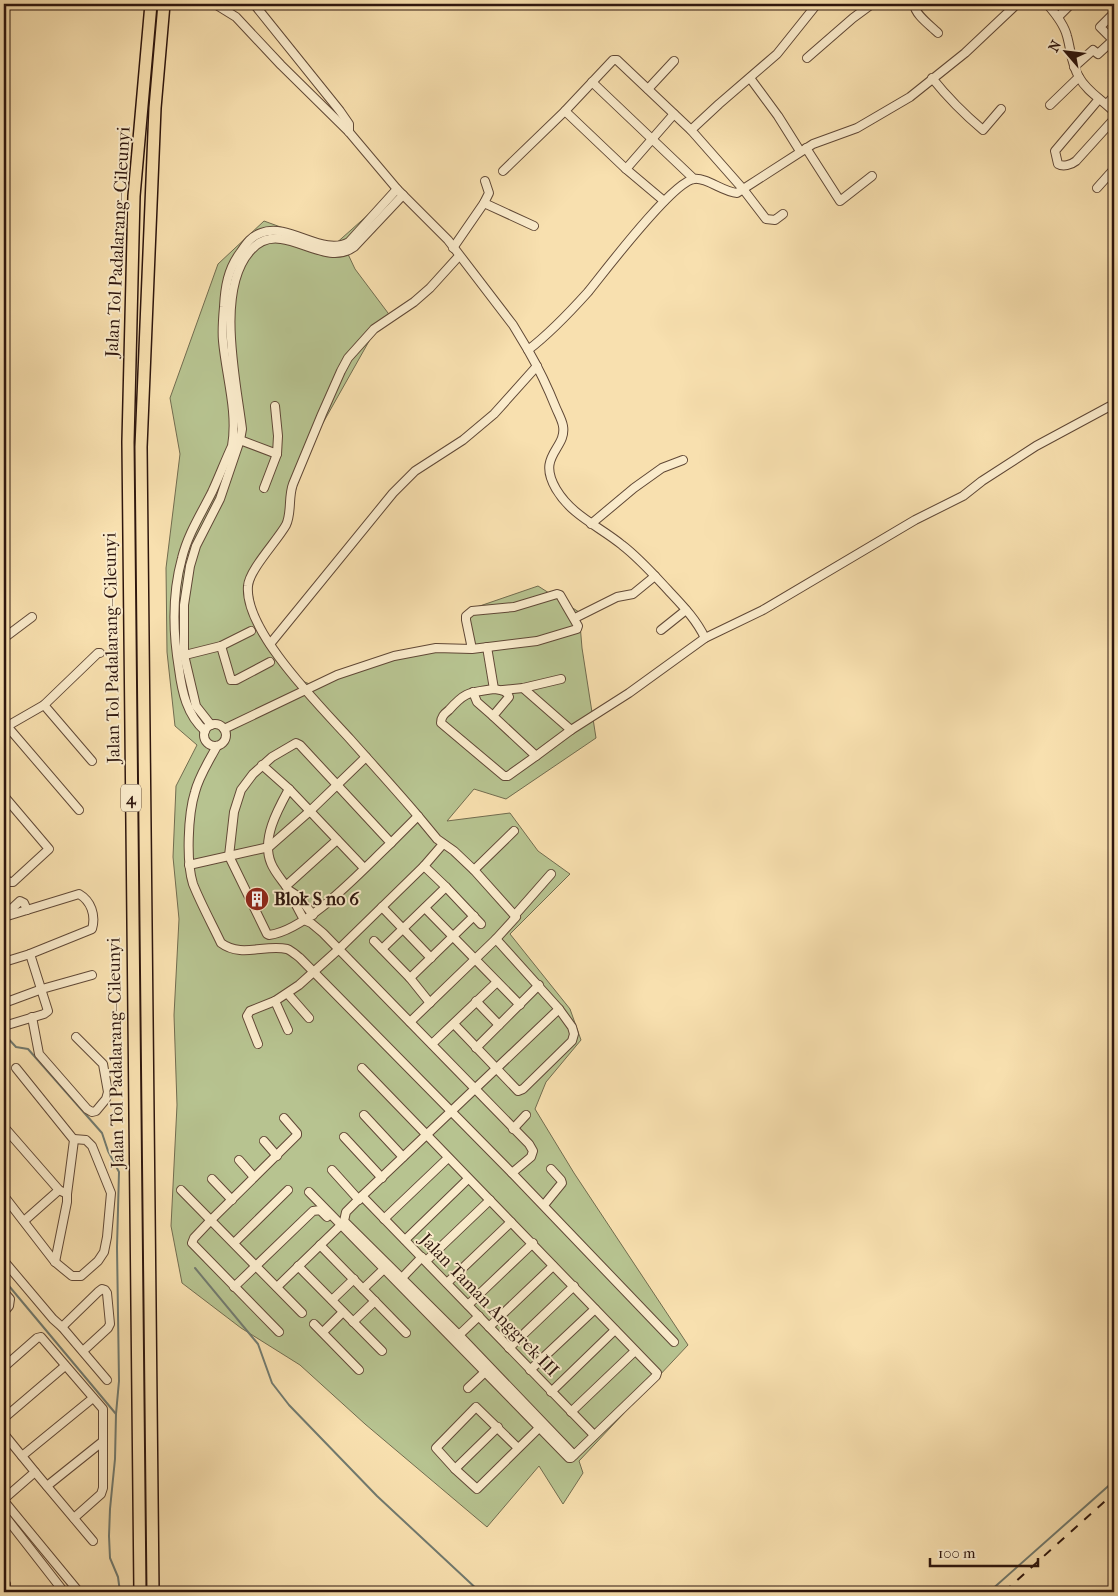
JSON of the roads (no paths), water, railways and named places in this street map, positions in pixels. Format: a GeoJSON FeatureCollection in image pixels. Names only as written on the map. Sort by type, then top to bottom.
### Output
{"type":"FeatureCollection","features":[{"type":"Feature","properties":{"kind":"highway","name":"Jalan Tol Padalarang–Cileunyi"},"geometry":{"type":"LineString","coordinates":[[140,1592],[128,442],[134,196],[151,4]]}},
{"type":"Feature","properties":{"kind":"highway","name":"Jalan Tol Padalarang–Cileunyi"},"geometry":{"type":"LineString","coordinates":[[153,1592],[141,447],[155,108],[164,4]]}},
{"type":"Feature","properties":{"kind":"street"},"geometry":{"type":"LineString","coordinates":[[215,4],[236,17],[281,65],[349,132],[400,192],[448,240],[513,325],[537,366],[563,425],[563,433],[549,464],[549,475],[555,488],[571,509],[622,544],[686,610],[699,626],[705,638]]}},
{"type":"Feature","properties":{"kind":"street"},"geometry":{"type":"LineString","coordinates":[[254,4],[340,111],[349,124],[349,132]]}},
{"type":"Feature","properties":{"kind":"street"},"geometry":{"type":"LineString","coordinates":[[691,130],[776,54],[817,4]]}},
{"type":"Feature","properties":{"kind":"street"},"geometry":{"type":"LineString","coordinates":[[807,58],[872,4]]}},
{"type":"Feature","properties":{"kind":"street"},"geometry":{"type":"LineString","coordinates":[[914,4],[918,14],[938,33]]}},
{"type":"Feature","properties":{"kind":"street"},"geometry":{"type":"LineString","coordinates":[[592,82],[694,179],[729,192],[737,193],[813,144],[857,128],[910,97],[965,53],[1017,4]]}},
{"type":"Feature","properties":{"kind":"street"},"geometry":{"type":"LineString","coordinates":[[1047,4],[1058,17],[1067,34],[1074,67],[1079,77],[1088,90],[1107,104],[1114,112]]}},
{"type":"Feature","properties":{"kind":"street"},"geometry":{"type":"LineString","coordinates":[[1058,17],[1071,4]]}},
{"type":"Feature","properties":{"kind":"street"},"geometry":{"type":"LineString","coordinates":[[1074,67],[1093,50],[1098,54],[1111,42],[1112,39],[1100,28],[1114,13]]}},
{"type":"Feature","properties":{"kind":"street"},"geometry":{"type":"LineString","coordinates":[[503,171],[565,112],[608,65],[615,60],[691,130],[766,218],[774,220],[783,214]]}},
{"type":"Feature","properties":{"kind":"street"},"geometry":{"type":"LineString","coordinates":[[648,89],[674,61]]}},
{"type":"Feature","properties":{"kind":"street"},"geometry":{"type":"LineString","coordinates":[[1050,105],[1079,77]]}},
{"type":"Feature","properties":{"kind":"street"},"geometry":{"type":"LineString","coordinates":[[750,78],[840,201],[872,176]]}},
{"type":"Feature","properties":{"kind":"street"},"geometry":{"type":"LineString","coordinates":[[932,78],[956,106],[983,130],[1001,109]]}},
{"type":"Feature","properties":{"kind":"street"},"geometry":{"type":"LineString","coordinates":[[1107,104],[1114,96]]}},
{"type":"Feature","properties":{"kind":"street"},"geometry":{"type":"LineString","coordinates":[[1099,99],[1055,151],[1058,164],[1072,164],[1114,119]]}},
{"type":"Feature","properties":{"kind":"street"},"geometry":{"type":"LineString","coordinates":[[565,112],[664,202]]}},
{"type":"Feature","properties":{"kind":"street"},"geometry":{"type":"LineString","coordinates":[[626,169],[674,114]]}},
{"type":"Feature","properties":{"kind":"street"},"geometry":{"type":"LineString","coordinates":[[1097,188],[1114,169]]}},
{"type":"Feature","properties":{"kind":"street"},"geometry":{"type":"LineString","coordinates":[[528,350],[585,294],[664,202],[678,188],[694,179]]}},
{"type":"Feature","properties":{"kind":"street"},"geometry":{"type":"LineString","coordinates":[[453,248],[489,193],[485,181]]}},
{"type":"Feature","properties":{"kind":"street"},"geometry":{"type":"LineString","coordinates":[[213,746],[224,743],[225,732],[218,724],[208,728],[196,723],[186,703],[181,656],[184,605],[190,566],[196,546],[220,499],[240,440],[242,428],[231,338],[233,284],[242,260],[257,244],[267,238],[281,238],[328,253],[347,252],[351,244],[400,192]]}},
{"type":"Feature","properties":{"kind":"street"},"geometry":{"type":"LineString","coordinates":[[484,203],[534,226]]}},
{"type":"Feature","properties":{"kind":"street"},"geometry":{"type":"LineString","coordinates":[[181,656],[175,644],[174,614],[181,559],[198,517],[232,446],[233,439],[234,424],[222,338],[225,293],[230,272],[249,239],[264,232],[278,230],[332,246],[351,244]]}},
{"type":"Feature","properties":{"kind":"street"},"geometry":{"type":"LineString","coordinates":[[459,256],[430,288],[418,299],[374,329],[348,358],[290,492],[288,521],[250,578],[248,586],[254,616],[281,661],[437,839],[454,851],[474,870],[515,915]]}},
{"type":"Feature","properties":{"kind":"street"},"geometry":{"type":"LineString","coordinates":[[270,644],[393,493],[415,471],[463,440],[494,414],[537,366]]}},
{"type":"Feature","properties":{"kind":"street"},"geometry":{"type":"LineString","coordinates":[[561,679],[523,688],[494,689],[473,692],[462,696],[441,717],[441,723],[504,776],[508,776],[571,730],[630,693],[705,638],[763,610],[915,520],[963,496],[982,481],[1036,446],[1114,404]]}},
{"type":"Feature","properties":{"kind":"street"},"geometry":{"type":"LineString","coordinates":[[264,488],[276,454],[278,436],[275,406]]}},
{"type":"Feature","properties":{"kind":"street"},"geometry":{"type":"LineString","coordinates":[[240,440],[276,454]]}},
{"type":"Feature","properties":{"kind":"street"},"geometry":{"type":"LineString","coordinates":[[591,524],[634,488],[662,468],[684,460]]}},
{"type":"Feature","properties":{"kind":"street"},"geometry":{"type":"LineString","coordinates":[[575,618],[617,596],[633,594],[654,576]]}},
{"type":"Feature","properties":{"kind":"street"},"geometry":{"type":"LineString","coordinates":[[225,732],[337,675],[394,656],[436,648],[472,649],[537,640],[578,628],[575,618],[560,595],[557,594],[514,607],[472,611],[466,616],[466,620],[472,649]]}},
{"type":"Feature","properties":{"kind":"street"},"geometry":{"type":"LineString","coordinates":[[661,630],[686,610]]}},
{"type":"Feature","properties":{"kind":"street"},"geometry":{"type":"LineString","coordinates":[[4,638],[32,617]]}},
{"type":"Feature","properties":{"kind":"street"},"geometry":{"type":"LineString","coordinates":[[181,656],[221,646],[251,631]]}},
{"type":"Feature","properties":{"kind":"street"},"geometry":{"type":"LineString","coordinates":[[221,646],[231,680],[236,680],[270,662]]}},
{"type":"Feature","properties":{"kind":"street"},"geometry":{"type":"LineString","coordinates":[[487,647],[494,689]]}},
{"type":"Feature","properties":{"kind":"street"},"geometry":{"type":"LineString","coordinates":[[79,810],[6,727],[44,706],[100,653]]}},
{"type":"Feature","properties":{"kind":"street"},"geometry":{"type":"LineString","coordinates":[[523,688],[571,730]]}},
{"type":"Feature","properties":{"kind":"street"},"geometry":{"type":"LineString","coordinates":[[493,716],[508,700],[508,694],[503,690]]}},
{"type":"Feature","properties":{"kind":"street"},"geometry":{"type":"LineString","coordinates":[[473,692],[477,702],[536,756]]}},
{"type":"Feature","properties":{"kind":"street"},"geometry":{"type":"LineString","coordinates":[[44,706],[92,761]]}},
{"type":"Feature","properties":{"kind":"street"},"geometry":{"type":"LineString","coordinates":[[208,728],[205,738],[213,746]]}},
{"type":"Feature","properties":{"kind":"street"},"geometry":{"type":"LineString","coordinates":[[391,843],[336,786],[300,745],[296,743],[262,765],[241,790],[234,812],[229,856],[267,934],[272,935],[290,928],[313,915],[391,843],[418,816]]}},
{"type":"Feature","properties":{"kind":"street"},"geometry":{"type":"LineString","coordinates":[[213,746],[194,792],[190,818],[189,866],[194,884],[222,943],[228,948],[236,950],[285,949],[300,958],[544,1205],[674,1342]]}},
{"type":"Feature","properties":{"kind":"street"},"geometry":{"type":"LineString","coordinates":[[189,866],[268,847],[310,811],[366,757]]}},
{"type":"Feature","properties":{"kind":"street"},"geometry":{"type":"LineString","coordinates":[[262,765],[289,789],[364,868]]}},
{"type":"Feature","properties":{"kind":"street"},"geometry":{"type":"LineString","coordinates":[[289,789],[273,819],[268,847],[270,862],[288,889],[304,920],[317,928],[339,949],[529,1144],[533,1151],[531,1157],[512,1173]]}},
{"type":"Feature","properties":{"kind":"street"},"geometry":{"type":"LineString","coordinates":[[4,796],[49,849],[13,882],[9,882],[4,877]]}},
{"type":"Feature","properties":{"kind":"street"},"geometry":{"type":"LineString","coordinates":[[474,870],[514,831]]}},
{"type":"Feature","properties":{"kind":"street"},"geometry":{"type":"LineString","coordinates":[[288,889],[337,840]]}},
{"type":"Feature","properties":{"kind":"street"},"geometry":{"type":"LineString","coordinates":[[258,1044],[249,1021],[248,1013],[288,994],[339,949],[444,844]]}},
{"type":"Feature","properties":{"kind":"street"},"geometry":{"type":"LineString","coordinates":[[424,866],[446,886],[481,924]]}},
{"type":"Feature","properties":{"kind":"street"},"geometry":{"type":"LineString","coordinates":[[410,1022],[516,919],[515,915],[551,874]]}},
{"type":"Feature","properties":{"kind":"street"},"geometry":{"type":"LineString","coordinates":[[382,949],[446,886]]}},
{"type":"Feature","properties":{"kind":"street"},"geometry":{"type":"LineString","coordinates":[[288,889],[299,897],[313,915]]}},
{"type":"Feature","properties":{"kind":"street"},"geometry":{"type":"LineString","coordinates":[[4,917],[79,894],[86,899],[92,908],[94,926],[92,929],[30,954],[4,962]]}},
{"type":"Feature","properties":{"kind":"street"},"geometry":{"type":"LineString","coordinates":[[382,907],[431,958]]}},
{"type":"Feature","properties":{"kind":"street"},"geometry":{"type":"LineString","coordinates":[[425,908],[520,1005]]}},
{"type":"Feature","properties":{"kind":"street"},"geometry":{"type":"LineString","coordinates":[[410,978],[474,916]]}},
{"type":"Feature","properties":{"kind":"street"},"geometry":{"type":"LineString","coordinates":[[454,1024],[518,1091],[523,1089],[572,1041],[574,1034],[572,1027],[560,1009],[496,939]]}},
{"type":"Feature","properties":{"kind":"street"},"geometry":{"type":"LineString","coordinates":[[374,941],[410,978],[430,1003]]}},
{"type":"Feature","properties":{"kind":"street"},"geometry":{"type":"LineString","coordinates":[[6,1025],[46,1014],[48,1011],[30,954]]}},
{"type":"Feature","properties":{"kind":"street"},"geometry":{"type":"LineString","coordinates":[[4,1003],[42,989],[92,975]]}},
{"type":"Feature","properties":{"kind":"street"},"geometry":{"type":"LineString","coordinates":[[432,1044],[497,982]]}},
{"type":"Feature","properties":{"kind":"street"},"geometry":{"type":"LineString","coordinates":[[476,1048],[539,985]]}},
{"type":"Feature","properties":{"kind":"street"},"geometry":{"type":"LineString","coordinates":[[288,994],[310,1018]]}},
{"type":"Feature","properties":{"kind":"street"},"geometry":{"type":"LineString","coordinates":[[275,1001],[288,1030]]}},
{"type":"Feature","properties":{"kind":"street"},"geometry":{"type":"LineString","coordinates":[[476,1001],[499,1025]]}},
{"type":"Feature","properties":{"kind":"street"},"geometry":{"type":"LineString","coordinates":[[277,1287],[342,1225],[346,1212],[426,1134],[560,1009]]}},
{"type":"Feature","properties":{"kind":"street"},"geometry":{"type":"LineString","coordinates":[[32,1017],[39,1054],[87,1110],[92,1112],[96,1111],[106,1098],[108,1092],[103,1064],[76,1036]]}},
{"type":"Feature","properties":{"kind":"street"},"geometry":{"type":"LineString","coordinates":[[4,1196],[55,1262],[72,1276],[81,1276],[101,1257],[107,1237],[110,1193],[92,1146],[86,1140],[74,1139],[16,1068]]}},
{"type":"Feature","properties":{"kind":"street"},"geometry":{"type":"LineString","coordinates":[[362,1068],[468,1179],[533,1243],[657,1374],[572,1458],[569,1458],[485,1372],[400,1280]]}},
{"type":"Feature","properties":{"kind":"street"},"geometry":{"type":"LineString","coordinates":[[364,1115],[403,1157]]}},
{"type":"Feature","properties":{"kind":"street"},"geometry":{"type":"LineString","coordinates":[[513,1129],[526,1115]]}},
{"type":"Feature","properties":{"kind":"street"},"geometry":{"type":"LineString","coordinates":[[279,1332],[192,1244],[194,1238],[298,1134],[284,1118]]}},
{"type":"Feature","properties":{"kind":"street"},"geometry":{"type":"LineString","coordinates":[[4,1127],[59,1190],[67,1194]]}},
{"type":"Feature","properties":{"kind":"street"},"geometry":{"type":"LineString","coordinates":[[344,1137],[382,1178]]}},
{"type":"Feature","properties":{"kind":"street"},"geometry":{"type":"LineString","coordinates":[[55,1262],[67,1202],[74,1139]]}},
{"type":"Feature","properties":{"kind":"street"},"geometry":{"type":"LineString","coordinates":[[264,1141],[277,1156]]}},
{"type":"Feature","properties":{"kind":"street"},"geometry":{"type":"LineString","coordinates":[[384,1219],[448,1158]]}},
{"type":"Feature","properties":{"kind":"street"},"geometry":{"type":"LineString","coordinates":[[239,1160],[254,1177]]}},
{"type":"Feature","properties":{"kind":"street"},"geometry":{"type":"LineString","coordinates":[[544,1205],[562,1184],[561,1180],[551,1169]]}},
{"type":"Feature","properties":{"kind":"street","name":"Jalan Taman Anggrek III"},"geometry":{"type":"LineString","coordinates":[[332,1170],[424,1259],[594,1436]]}},
{"type":"Feature","properties":{"kind":"street"},"geometry":{"type":"LineString","coordinates":[[212,1179],[232,1200]]}},
{"type":"Feature","properties":{"kind":"street"},"geometry":{"type":"LineString","coordinates":[[405,1240],[468,1179]]}},
{"type":"Feature","properties":{"kind":"street"},"geometry":{"type":"LineString","coordinates":[[24,1221],[59,1190]]}},
{"type":"Feature","properties":{"kind":"street"},"geometry":{"type":"LineString","coordinates":[[181,1190],[302,1313]]}},
{"type":"Feature","properties":{"kind":"street"},"geometry":{"type":"LineString","coordinates":[[234,1243],[288,1190]]}},
{"type":"Feature","properties":{"kind":"street"},"geometry":{"type":"LineString","coordinates":[[309,1192],[459,1335],[574,1455]]}},
{"type":"Feature","properties":{"kind":"street"},"geometry":{"type":"LineString","coordinates":[[400,1280],[490,1200]]}},
{"type":"Feature","properties":{"kind":"street"},"geometry":{"type":"LineString","coordinates":[[234,1288],[316,1209],[342,1225]]}},
{"type":"Feature","properties":{"kind":"street"},"geometry":{"type":"LineString","coordinates":[[446,1282],[511,1222]]}},
{"type":"Feature","properties":{"kind":"street"},"geometry":{"type":"LineString","coordinates":[[468,1304],[533,1243]]}},
{"type":"Feature","properties":{"kind":"street"},"geometry":{"type":"LineString","coordinates":[[320,1245],[406,1333]]}},
{"type":"Feature","properties":{"kind":"street"},"geometry":{"type":"LineString","coordinates":[[4,1261],[107,1380]]}},
{"type":"Feature","properties":{"kind":"street"},"geometry":{"type":"LineString","coordinates":[[298,1266],[382,1351]]}},
{"type":"Feature","properties":{"kind":"street"},"geometry":{"type":"LineString","coordinates":[[363,1289],[386,1266]]}},
{"type":"Feature","properties":{"kind":"street"},"geometry":{"type":"LineString","coordinates":[[489,1327],[553,1266]]}},
{"type":"Feature","properties":{"kind":"street"},"geometry":{"type":"LineString","coordinates":[[332,1300],[354,1279]]}},
{"type":"Feature","properties":{"kind":"street"},"geometry":{"type":"LineString","coordinates":[[509,1348],[574,1286]]}},
{"type":"Feature","properties":{"kind":"street"},"geometry":{"type":"LineString","coordinates":[[62,1327],[98,1292],[102,1289],[106,1290],[110,1324],[83,1351]]}},
{"type":"Feature","properties":{"kind":"street"},"geometry":{"type":"LineString","coordinates":[[4,1292],[10,1299],[4,1312]]}},
{"type":"Feature","properties":{"kind":"street"},"geometry":{"type":"LineString","coordinates":[[353,1322],[375,1301]]}},
{"type":"Feature","properties":{"kind":"street"},"geometry":{"type":"LineString","coordinates":[[530,1370],[595,1309]]}},
{"type":"Feature","properties":{"kind":"street"},"geometry":{"type":"LineString","coordinates":[[323,1332],[343,1312]]}},
{"type":"Feature","properties":{"kind":"street"},"geometry":{"type":"LineString","coordinates":[[459,1335],[479,1316]]}},
{"type":"Feature","properties":{"kind":"street"},"geometry":{"type":"LineString","coordinates":[[314,1324],[359,1370]]}},
{"type":"Feature","properties":{"kind":"street"},"geometry":{"type":"LineString","coordinates":[[551,1392],[615,1330]]}},
{"type":"Feature","properties":{"kind":"street"},"geometry":{"type":"LineString","coordinates":[[4,1367],[40,1337],[104,1412],[102,1491],[74,1518]]}},
{"type":"Feature","properties":{"kind":"street"},"geometry":{"type":"LineString","coordinates":[[571,1412],[635,1351]]}},
{"type":"Feature","properties":{"kind":"street"},"geometry":{"type":"LineString","coordinates":[[4,1418],[66,1366]]}},
{"type":"Feature","properties":{"kind":"street"},"geometry":{"type":"LineString","coordinates":[[468,1388],[485,1372]]}},
{"type":"Feature","properties":{"kind":"street"},"geometry":{"type":"LineString","coordinates":[[22,1456],[93,1398]]}},
{"type":"Feature","properties":{"kind":"street"},"geometry":{"type":"LineString","coordinates":[[518,1448],[478,1408],[474,1408],[436,1446],[436,1449],[455,1469],[477,1489],[539,1428]]}},
{"type":"Feature","properties":{"kind":"street"},"geometry":{"type":"LineString","coordinates":[[455,1469],[498,1427]]}},
{"type":"Feature","properties":{"kind":"street"},"geometry":{"type":"LineString","coordinates":[[4,1434],[93,1541]]}},
{"type":"Feature","properties":{"kind":"street"},"geometry":{"type":"LineString","coordinates":[[47,1486],[102,1442]]}},
{"type":"Feature","properties":{"kind":"street"},"geometry":{"type":"LineString","coordinates":[[35,1472],[4,1500],[78,1592]]}},
{"type":"Feature","properties":{"kind":"street"},"geometry":{"type":"LineString","coordinates":[[4,1515],[64,1592]]}},
{"type":"Feature","properties":{"kind":"waterway"},"geometry":{"type":"LineString","coordinates":[[4,1034],[16,1047],[28,1049],[102,1133],[108,1151],[119,1172],[117,1247],[119,1381],[109,1536],[110,1558],[118,1577],[120,1592]]}},
{"type":"Feature","properties":{"kind":"waterway"},"geometry":{"type":"LineString","coordinates":[[195,1268],[258,1344],[272,1383],[289,1405],[377,1496],[480,1592]]}},
{"type":"Feature","properties":{"kind":"waterway"},"geometry":{"type":"LineString","coordinates":[[4,1280],[116,1414]]}},
{"type":"Feature","properties":{"kind":"waterway"},"geometry":{"type":"LineString","coordinates":[[989,1592],[1114,1481]]}},
{"type":"Feature","properties":{"kind":"railway"},"geometry":{"type":"LineString","coordinates":[[1004,1592],[1114,1493]]}},
{"type":"Feature","properties":{"kind":"place","name":"Blok S no 6"},"geometry":{"type":"Point","coordinates":[257,899]}}]}
